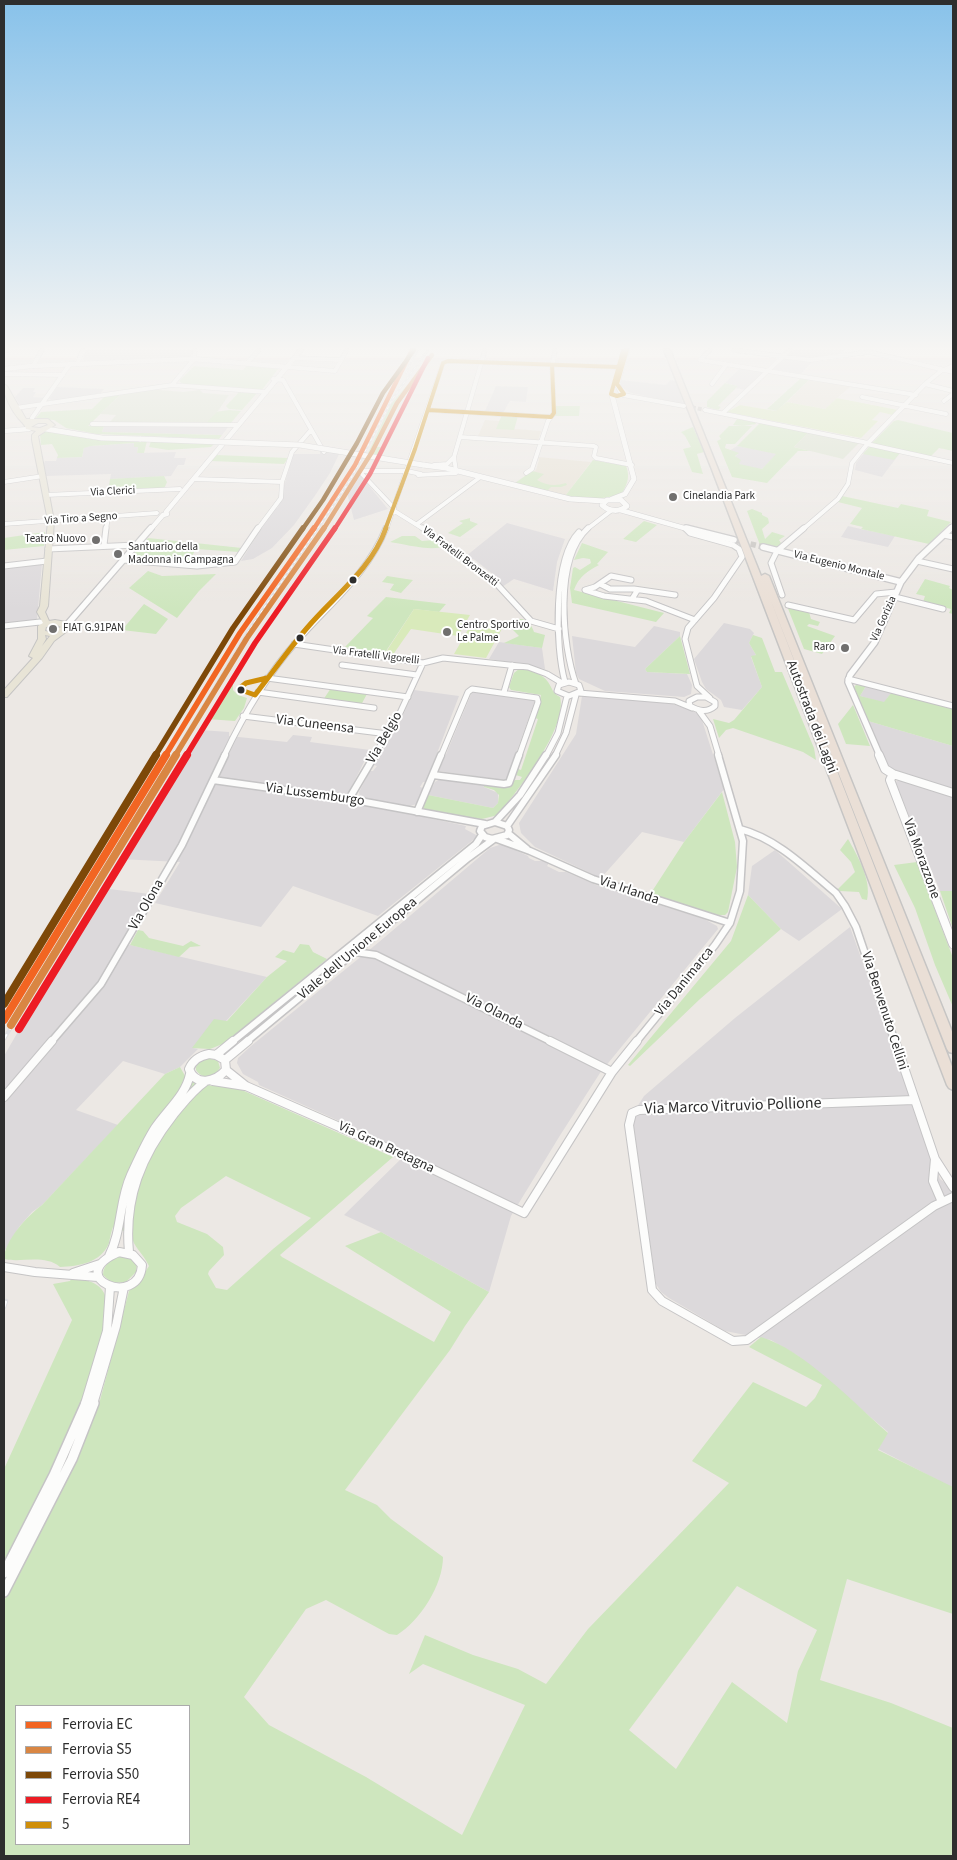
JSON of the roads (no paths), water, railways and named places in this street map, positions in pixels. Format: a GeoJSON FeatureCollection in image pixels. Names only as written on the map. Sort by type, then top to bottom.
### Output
{"type":"FeatureCollection","features":[{"type":"Feature","properties":{"kind":"highway","name":"Autostrada dei Laghi"},"geometry":{"type":"LineString","coordinates":[[703,437],[953,1084]]}},
{"type":"Feature","properties":{"kind":"highway","name":"Autostrada dei Laghi"},"geometry":{"type":"LineString","coordinates":[[709,437],[953,1049]]}},
{"type":"Feature","properties":{"kind":"main road"},"geometry":{"type":"LineString","coordinates":[[4,695],[39,656],[51,639],[43,610],[51,521],[34,437]]}},
{"type":"Feature","properties":{"kind":"main road"},"geometry":{"type":"LineString","coordinates":[[96,437],[300,445],[423,464],[569,501],[603,505],[622,496],[630,488],[634,479],[624,437]]}},
{"type":"Feature","properties":{"kind":"main road"},"geometry":{"type":"LineString","coordinates":[[456,472],[603,505],[612,510],[620,510],[626,505],[640,479],[628,437]]}},
{"type":"Feature","properties":{"kind":"main road"},"geometry":{"type":"LineString","coordinates":[[612,500],[620,500],[626,505]]}},
{"type":"Feature","properties":{"kind":"main road"},"geometry":{"type":"LineString","coordinates":[[4,690],[36,651],[48,625]]}},
{"type":"Feature","properties":{"kind":"street"},"geometry":{"type":"LineString","coordinates":[[4,626],[48,625],[79,610],[146,534],[180,489],[226,437]]}},
{"type":"Feature","properties":{"kind":"street"},"geometry":{"type":"LineString","coordinates":[[161,513],[194,479],[227,437]]}},
{"type":"Feature","properties":{"kind":"street"},"geometry":{"type":"LineString","coordinates":[[123,560],[198,566],[235,562],[270,510],[281,498],[282,482],[292,452],[304,437]]}},
{"type":"Feature","properties":{"kind":"street"},"geometry":{"type":"LineString","coordinates":[[316,437],[324,452]]}},
{"type":"Feature","properties":{"kind":"street","name":"Via Olona"},"geometry":{"type":"LineString","coordinates":[[4,1096],[101,984],[182,845],[243,716],[266,678],[294,644],[361,572],[382,539],[419,437]]}},
{"type":"Feature","properties":{"kind":"street"},"geometry":{"type":"LineString","coordinates":[[406,474],[456,472],[454,457],[460,437],[596,446],[594,456],[596,458],[632,465]]}},
{"type":"Feature","properties":{"kind":"street"},"geometry":{"type":"LineString","coordinates":[[526,473],[532,469],[542,437]]}},
{"type":"Feature","properties":{"kind":"street"},"geometry":{"type":"LineString","coordinates":[[834,437],[953,463]]}},
{"type":"Feature","properties":{"kind":"street"},"geometry":{"type":"LineString","coordinates":[[782,595],[771,563],[777,551],[838,499],[848,484],[852,462],[875,437]]}},
{"type":"Feature","properties":{"kind":"street"},"geometry":{"type":"LineString","coordinates":[[428,474],[432,472],[433,466],[447,464],[454,457]]}},
{"type":"Feature","properties":{"kind":"street","name":"Via Fratelli Bronzetti"},"geometry":{"type":"LineString","coordinates":[[406,474],[362,469],[369,482],[394,509],[494,581],[531,621],[559,629]]}},
{"type":"Feature","properties":{"kind":"street"},"geometry":{"type":"LineString","coordinates":[[4,482],[42,476]]}},
{"type":"Feature","properties":{"kind":"street"},"geometry":{"type":"LineString","coordinates":[[417,524],[478,478]]}},
{"type":"Feature","properties":{"kind":"street"},"geometry":{"type":"LineString","coordinates":[[194,479],[282,482]]}},
{"type":"Feature","properties":{"kind":"street","name":"Via Clerici"},"geometry":{"type":"LineString","coordinates":[[46,495],[180,489]]}},
{"type":"Feature","properties":{"kind":"street"},"geometry":{"type":"LineString","coordinates":[[563,683],[558,620],[561,585],[568,547],[573,538],[605,510],[603,505]]}},
{"type":"Feature","properties":{"kind":"street"},"geometry":{"type":"LineString","coordinates":[[626,505],[656,521]]}},
{"type":"Feature","properties":{"kind":"street"},"geometry":{"type":"LineString","coordinates":[[509,834],[507,826],[559,750],[577,694],[578,685],[570,666],[565,617],[566,585],[569,566],[578,538],[612,510]]}},
{"type":"Feature","properties":{"kind":"street"},"geometry":{"type":"LineString","coordinates":[[620,510],[686,529],[734,540]]}},
{"type":"Feature","properties":{"kind":"street","name":"Via Tiro a Segno"},"geometry":{"type":"LineString","coordinates":[[4,524],[161,513]]}},
{"type":"Feature","properties":{"kind":"street"},"geometry":{"type":"LineString","coordinates":[[104,545],[108,517]]}},
{"type":"Feature","properties":{"kind":"street","name":"Via Gorizia"},"geometry":{"type":"LineString","coordinates":[[848,678],[875,642],[901,582],[917,561],[953,526]]}},
{"type":"Feature","properties":{"kind":"street"},"geometry":{"type":"LineString","coordinates":[[686,529],[690,533],[733,545],[739,549],[742,558],[714,598],[688,628],[685,639],[697,686],[716,704],[711,710],[708,721]]}},
{"type":"Feature","properties":{"kind":"street"},"geometry":{"type":"LineString","coordinates":[[944,535],[953,537]]}},
{"type":"Feature","properties":{"kind":"street"},"geometry":{"type":"LineString","coordinates":[[48,549],[136,545]]}},
{"type":"Feature","properties":{"kind":"street","name":"Via Eugenio Montale"},"geometry":{"type":"LineString","coordinates":[[763,548],[901,582]]}},
{"type":"Feature","properties":{"kind":"street"},"geometry":{"type":"LineString","coordinates":[[4,566],[47,561]]}},
{"type":"Feature","properties":{"kind":"street"},"geometry":{"type":"LineString","coordinates":[[917,561],[953,569]]}},
{"type":"Feature","properties":{"kind":"street"},"geometry":{"type":"LineString","coordinates":[[631,580],[611,576],[600,584],[585,590],[605,596],[662,605],[695,620]]}},
{"type":"Feature","properties":{"kind":"street"},"geometry":{"type":"LineString","coordinates":[[600,584],[610,589],[634,589],[674,595]]}},
{"type":"Feature","properties":{"kind":"street"},"geometry":{"type":"LineString","coordinates":[[632,599],[637,590],[634,589]]}},
{"type":"Feature","properties":{"kind":"street"},"geometry":{"type":"LineString","coordinates":[[788,605],[854,620],[876,594],[895,594],[943,609]]}},
{"type":"Feature","properties":{"kind":"street"},"geometry":{"type":"LineString","coordinates":[[546,624],[558,620]]}},
{"type":"Feature","properties":{"kind":"street","name":"Via Fratelli Vigorelli"},"geometry":{"type":"LineString","coordinates":[[294,644],[423,662],[443,658],[528,667],[547,674],[563,683]]}},
{"type":"Feature","properties":{"kind":"street","name":"Via Belgio"},"geometry":{"type":"LineString","coordinates":[[349,799],[408,697],[423,662]]}},
{"type":"Feature","properties":{"kind":"street"},"geometry":{"type":"LineString","coordinates":[[342,664],[417,675]]}},
{"type":"Feature","properties":{"kind":"street"},"geometry":{"type":"LineString","coordinates":[[504,692],[512,665]]}},
{"type":"Feature","properties":{"kind":"street"},"geometry":{"type":"LineString","coordinates":[[562,669],[556,673],[547,674],[559,693],[567,696],[604,694],[675,702],[699,711],[711,710]]}},
{"type":"Feature","properties":{"kind":"street"},"geometry":{"type":"LineString","coordinates":[[266,678],[408,697]]}},
{"type":"Feature","properties":{"kind":"street"},"geometry":{"type":"LineString","coordinates":[[953,706],[848,678],[851,691],[885,769],[893,774],[953,793]]}},
{"type":"Feature","properties":{"kind":"street"},"geometry":{"type":"LineString","coordinates":[[556,689],[563,683],[578,685],[604,694]]}},
{"type":"Feature","properties":{"kind":"street"},"geometry":{"type":"LineString","coordinates":[[692,708],[688,704],[697,686]]}},
{"type":"Feature","properties":{"kind":"street"},"geometry":{"type":"LineString","coordinates":[[417,812],[468,692],[472,689],[537,698],[538,702],[509,783],[504,784],[433,775]]}},
{"type":"Feature","properties":{"kind":"street"},"geometry":{"type":"LineString","coordinates":[[258,692],[374,708]]}},
{"type":"Feature","properties":{"kind":"street"},"geometry":{"type":"LineString","coordinates":[[495,822],[510,806],[552,746],[558,732],[567,696]]}},
{"type":"Feature","properties":{"kind":"street"},"geometry":{"type":"LineString","coordinates":[[675,702],[692,698],[710,698]]}},
{"type":"Feature","properties":{"kind":"street","name":"Via Danimarca"},"geometry":{"type":"LineString","coordinates":[[524,1213],[612,1072],[715,945],[730,923],[740,891],[743,866],[740,829],[708,721],[699,711]]}},
{"type":"Feature","properties":{"kind":"street","name":"Via Cuneensa"},"geometry":{"type":"LineString","coordinates":[[243,716],[388,734]]}},
{"type":"Feature","properties":{"kind":"street","name":"Via Morazzone"},"geometry":{"type":"LineString","coordinates":[[893,774],[890,780],[953,944]]}},
{"type":"Feature","properties":{"kind":"street","name":"Via Lussemburgo"},"geometry":{"type":"LineString","coordinates":[[214,780],[349,799],[463,822],[485,824]]}},
{"type":"Feature","properties":{"kind":"street","name":"Via Lussemburgo"},"geometry":{"type":"LineString","coordinates":[[463,822],[481,833]]}},
{"type":"Feature","properties":{"kind":"street"},"geometry":{"type":"LineString","coordinates":[[485,824],[495,822],[507,826]]}},
{"type":"Feature","properties":{"kind":"street","name":"Viale dell'Unione Europea"},"geometry":{"type":"LineString","coordinates":[[109,1256],[114,1245],[124,1193],[131,1175],[155,1128],[188,1085],[189,1069],[196,1059],[202,1056],[216,1055],[255,1025],[476,844],[485,824]]}},
{"type":"Feature","properties":{"kind":"street","name":"Via Benvenuto Cellini"},"geometry":{"type":"LineString","coordinates":[[740,829],[755,832],[814,876],[836,893],[850,912],[935,1159],[953,1187]]}},
{"type":"Feature","properties":{"kind":"street"},"geometry":{"type":"LineString","coordinates":[[481,833],[495,840]]}},
{"type":"Feature","properties":{"kind":"street","name":"Viale dell'Unione Europea"},"geometry":{"type":"LineString","coordinates":[[225,1060],[354,952],[495,840],[504,838],[509,834]]}},
{"type":"Feature","properties":{"kind":"street","name":"Via Irlanda"},"geometry":{"type":"LineString","coordinates":[[509,834],[530,851]]}},
{"type":"Feature","properties":{"kind":"street","name":"Via Irlanda"},"geometry":{"type":"LineString","coordinates":[[495,840],[530,851],[593,879],[730,923]]}},
{"type":"Feature","properties":{"kind":"street"},"geometry":{"type":"LineString","coordinates":[[368,941],[374,954]]}},
{"type":"Feature","properties":{"kind":"street","name":"Via Olanda"},"geometry":{"type":"LineString","coordinates":[[354,952],[374,954],[612,1072]]}},
{"type":"Feature","properties":{"kind":"street"},"geometry":{"type":"LineString","coordinates":[[129,1252],[127,1235],[128,1212],[131,1194],[138,1175],[150,1150],[172,1116],[198,1086],[218,1078],[226,1070],[225,1060],[216,1055]]}},
{"type":"Feature","properties":{"kind":"street","name":"Via Gran Bretagna"},"geometry":{"type":"LineString","coordinates":[[226,1070],[246,1086],[401,1154],[524,1213]]}},
{"type":"Feature","properties":{"kind":"street"},"geometry":{"type":"LineString","coordinates":[[190,1074],[199,1081],[209,1081]]}},
{"type":"Feature","properties":{"kind":"street","name":"Via Gran Bretagna"},"geometry":{"type":"LineString","coordinates":[[209,1081],[246,1086]]}},
{"type":"Feature","properties":{"kind":"street","name":"Via Marco Vitruvio Pollione"},"geometry":{"type":"LineString","coordinates":[[914,1100],[639,1110],[632,1113],[629,1125],[652,1290],[662,1301],[733,1341],[747,1340],[942,1202]]}},
{"type":"Feature","properties":{"kind":"street","name":"Via Benvenuto Cellini"},"geometry":{"type":"LineString","coordinates":[[935,1159],[932,1168],[933,1185],[942,1202]]}},
{"type":"Feature","properties":{"kind":"street"},"geometry":{"type":"LineString","coordinates":[[942,1202],[953,1197]]}},
{"type":"Feature","properties":{"kind":"street"},"geometry":{"type":"LineString","coordinates":[[67,1274],[100,1264],[109,1256],[119,1252],[129,1252],[140,1260],[140,1272],[137,1278],[124,1287],[110,1287],[100,1282],[98,1277],[100,1264]]}},
{"type":"Feature","properties":{"kind":"street"},"geometry":{"type":"LineString","coordinates":[[4,1267],[35,1272],[98,1277]]}},
{"type":"Feature","properties":{"kind":"street"},"geometry":{"type":"LineString","coordinates":[[4,1573],[63,1459],[88,1398],[109,1325],[110,1287]]}},
{"type":"Feature","properties":{"kind":"street"},"geometry":{"type":"LineString","coordinates":[[4,1592],[72,1460],[96,1398],[124,1287]]}},
{"type":"Feature","properties":{"kind":"tunnel"},"geometry":{"type":"LineString","coordinates":[[734,540],[763,547]]}},
{"type":"Feature","properties":{"kind":"railway"},"geometry":{"type":"LineString","coordinates":[[173,756],[249,630],[349,482],[373,437]]}},
{"type":"Feature","properties":{"kind":"railway"},"geometry":{"type":"LineString","coordinates":[[4,1039],[174,755]]}},
{"type":"Feature","properties":{"kind":"railway"},"geometry":{"type":"LineString","coordinates":[[4,1307],[6,1301]]}},
{"type":"Feature","properties":{"kind":"rail line","name":"S50"},"geometry":{"type":"LineString","coordinates":[[4,1004],[233,628],[323,500],[360,437]]}},
{"type":"Feature","properties":{"kind":"rail line","name":"EC"},"geometry":{"type":"LineString","coordinates":[[4,1020],[240,633],[330,505],[355,465],[369,437]]}},
{"type":"Feature","properties":{"kind":"rail line","name":"S5"},"geometry":{"type":"LineString","coordinates":[[11,1025],[247,638],[337,510],[380,437]]}},
{"type":"Feature","properties":{"kind":"rail line","name":"RE4"},"geometry":{"type":"LineString","coordinates":[[19,1029],[255,643],[344,515],[370,474],[389,437]]}},
{"type":"Feature","properties":{"kind":"place","name":"Cinelandia Park"},"geometry":{"type":"Point","coordinates":[673,497]}},
{"type":"Feature","properties":{"kind":"place","name":"Teatro Nuovo"},"geometry":{"type":"Point","coordinates":[96,540]}},
{"type":"Feature","properties":{"kind":"place","name":"Santuario della Madonna in Campagna"},"geometry":{"type":"Point","coordinates":[118,554]}},
{"type":"Feature","properties":{"kind":"place","name":"FIAT G.91PAN"},"geometry":{"type":"Point","coordinates":[53,629]}},
{"type":"Feature","properties":{"kind":"place","name":"Centro Sportivo Le Palme"},"geometry":{"type":"Point","coordinates":[447,632]}},
{"type":"Feature","properties":{"kind":"place","name":"Raro"},"geometry":{"type":"Point","coordinates":[845,648]}}]}
